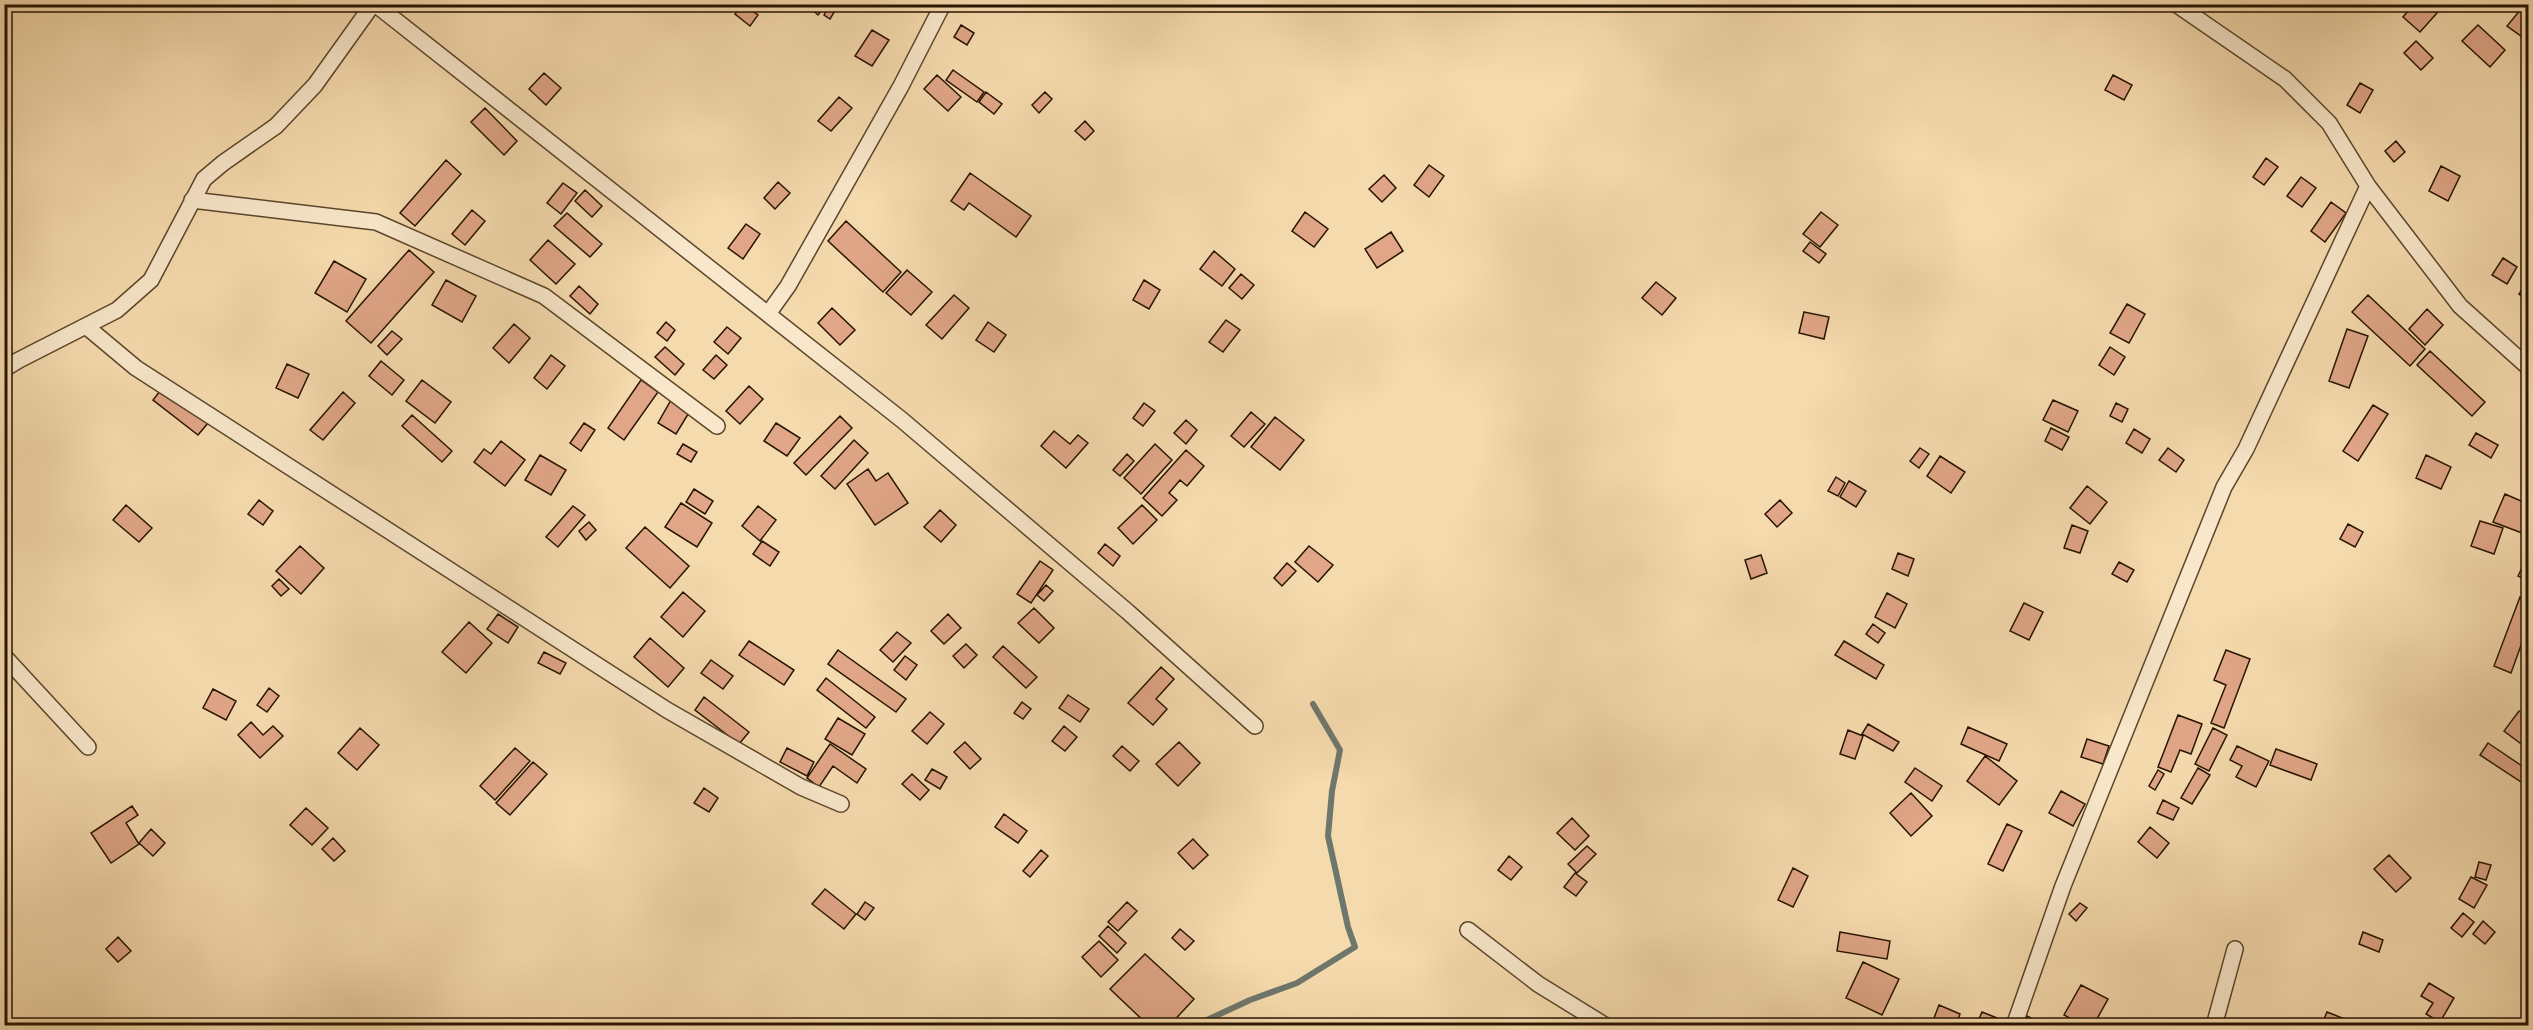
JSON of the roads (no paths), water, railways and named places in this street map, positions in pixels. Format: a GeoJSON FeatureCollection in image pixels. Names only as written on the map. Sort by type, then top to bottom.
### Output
{"type":"FeatureCollection","features":[{"type":"Feature","properties":{"kind":"street"},"geometry":{"type":"LineString","coordinates":[[4,369],[117,310],[151,280],[204,179],[276,126],[315,85],[374,4],[902,420],[1128,612],[1255,726]]}},
{"type":"Feature","properties":{"kind":"street"},"geometry":{"type":"LineString","coordinates":[[768,314],[788,286],[901,86],[943,4]]}},
{"type":"Feature","properties":{"kind":"street"},"geometry":{"type":"LineString","coordinates":[[2176,4],[2285,79],[2329,123],[2368,186],[2460,306],[2529,367]]}},
{"type":"Feature","properties":{"kind":"street"},"geometry":{"type":"LineString","coordinates":[[2014,1026],[2063,886],[2224,487],[2246,449],[2368,186]]}},
{"type":"Feature","properties":{"kind":"street"},"geometry":{"type":"LineString","coordinates":[[192,200],[376,222],[544,296],[717,426]]}},
{"type":"Feature","properties":{"kind":"street"},"geometry":{"type":"LineString","coordinates":[[87,327],[136,368],[667,710],[801,787],[841,804]]}},
{"type":"Feature","properties":{"kind":"street"},"geometry":{"type":"LineString","coordinates":[[4,656],[88,747]]}},
{"type":"Feature","properties":{"kind":"street"},"geometry":{"type":"LineString","coordinates":[[1468,930],[1538,984],[1606,1026]]}},
{"type":"Feature","properties":{"kind":"street"},"geometry":{"type":"LineString","coordinates":[[2214,1026],[2235,949]]}},
{"type":"Feature","properties":{"kind":"waterway"},"geometry":{"type":"LineString","coordinates":[[1194,1026],[1250,1000],[1297,983],[1355,947],[1348,927],[1328,836],[1332,791],[1340,750],[1313,704]]}}]}
